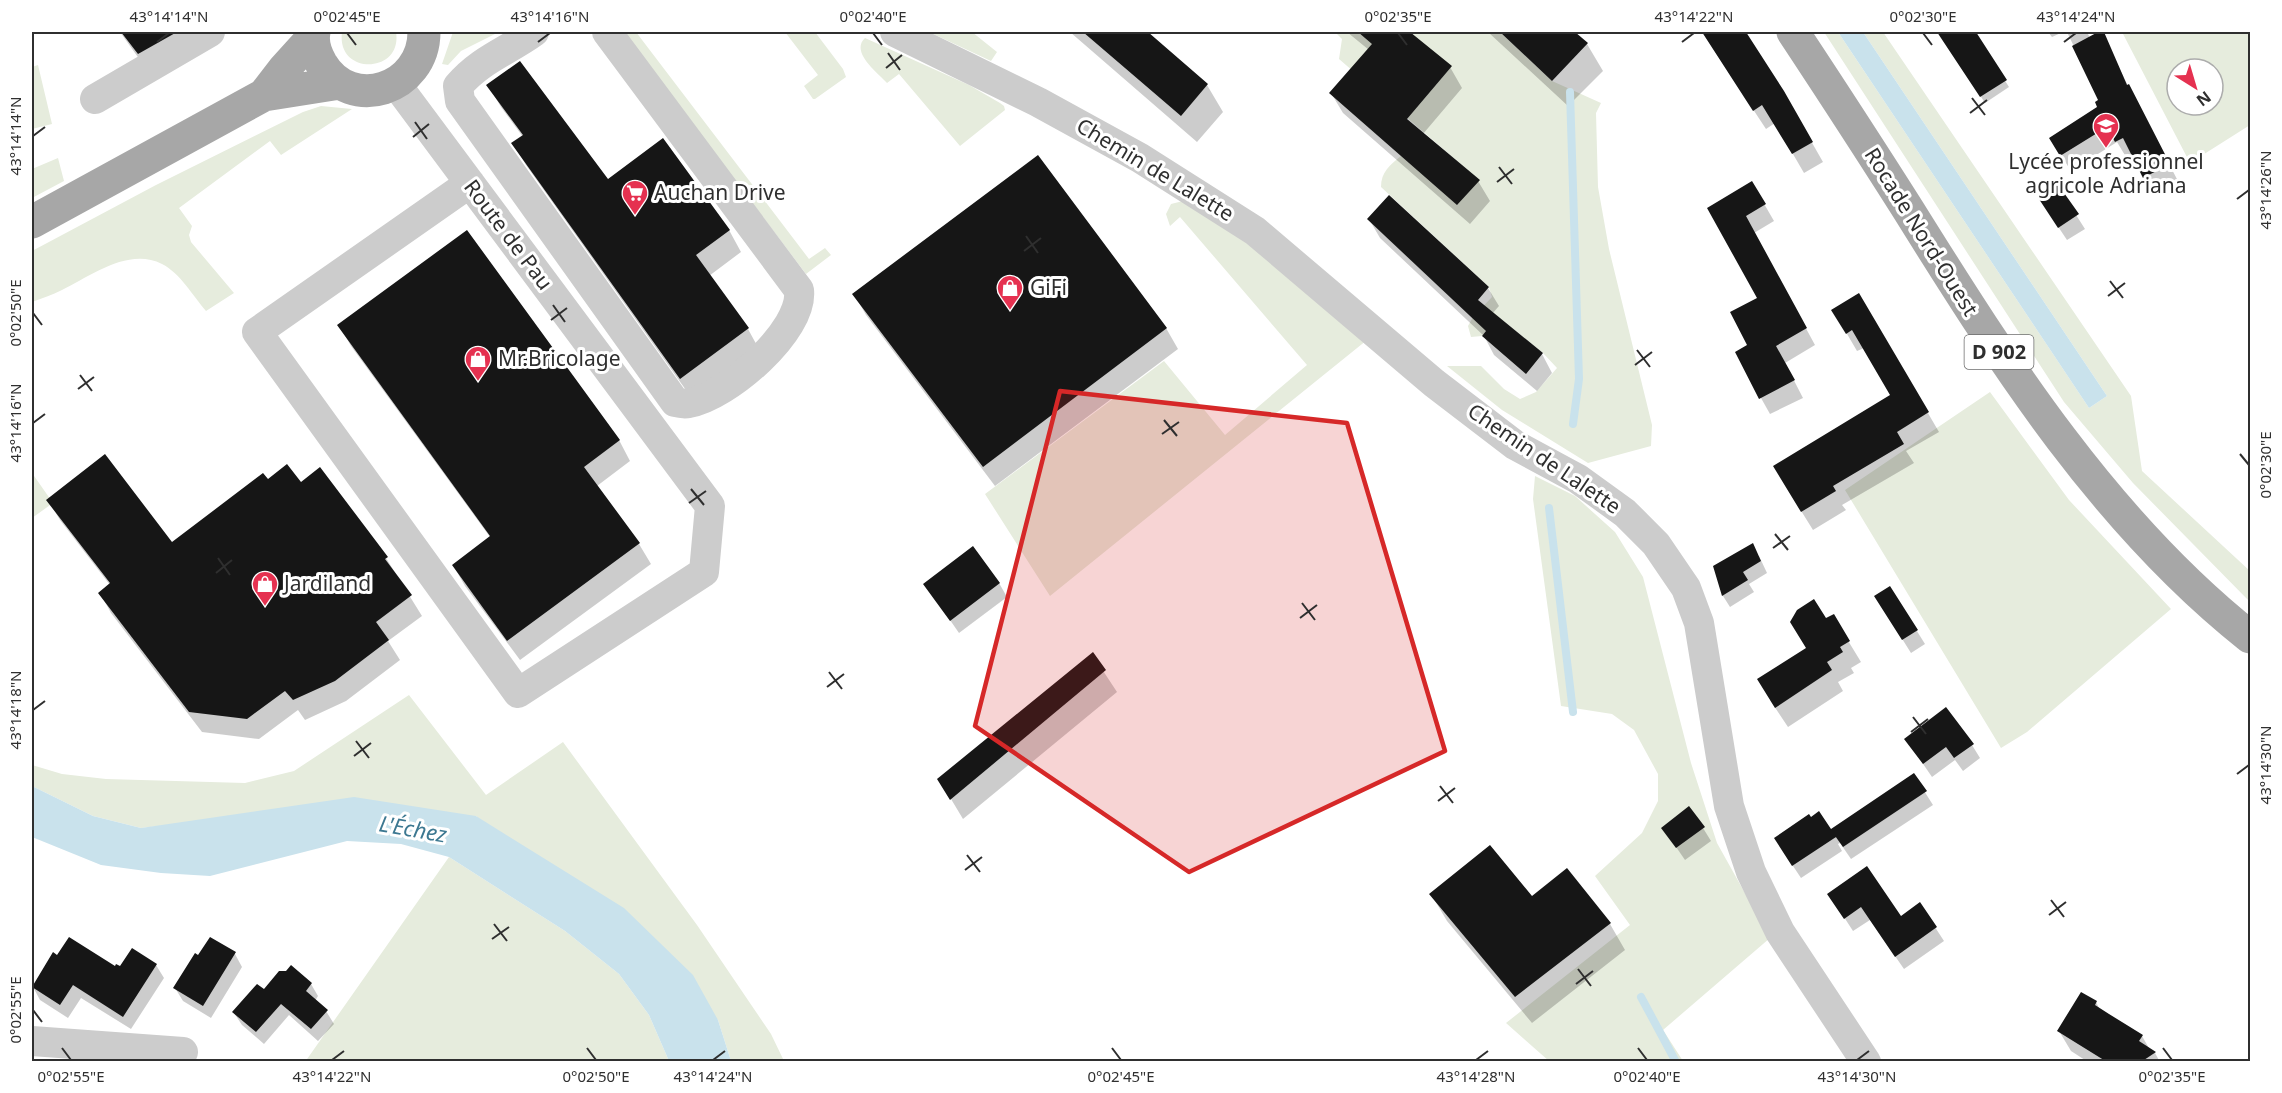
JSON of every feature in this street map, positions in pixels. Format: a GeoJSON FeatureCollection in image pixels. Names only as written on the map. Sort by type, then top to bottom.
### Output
{"type":"FeatureCollection","features":[{"type":"Feature","properties":{"kind":"main road"},"geometry":{"type":"LineString","coordinates":[[313,34],[317,55],[326,71],[340,83],[358,90],[377,90],[396,84],[409,74],[419,60],[424,43],[424,32]]}},
{"type":"Feature","properties":{"kind":"main road","name":"Rocade Nord-Ouest"},"geometry":{"type":"LineString","coordinates":[[1793,32],[1982,328],[2066,447],[2161,558],[2250,637]]}},
{"type":"Feature","properties":{"kind":"main road"},"geometry":{"type":"LineString","coordinates":[[264,95],[313,34]]}},
{"type":"Feature","properties":{"kind":"main road"},"geometry":{"type":"LineString","coordinates":[[32,222],[264,95],[340,83]]}},
{"type":"Feature","properties":{"kind":"street"},"geometry":{"type":"LineString","coordinates":[[95,99],[210,32]]}},
{"type":"Feature","properties":{"kind":"street"},"geometry":{"type":"LineString","coordinates":[[534,32],[485,61],[467,75],[459,86],[460,101],[675,402],[688,404],[734,380],[771,349],[783,335],[797,311],[799,290],[607,32]]}},
{"type":"Feature","properties":{"kind":"street","name":"Chemin de Lalette"},"geometry":{"type":"LineString","coordinates":[[895,32],[1038,102],[1140,158],[1256,231],[1434,383],[1515,445],[1578,479],[1625,513],[1656,544],[1686,588],[1699,623],[1710,683],[1718,750],[1730,806],[1751,872],[1780,932],[1866,1062]]}},
{"type":"Feature","properties":{"kind":"street","name":"Route de Pau"},"geometry":{"type":"LineString","coordinates":[[396,84],[470,183],[710,506],[704,572],[518,693],[257,332],[470,183]]}},
{"type":"Feature","properties":{"kind":"street"},"geometry":{"type":"LineString","coordinates":[[32,1041],[183,1052]]}},
{"type":"Feature","properties":{"kind":"highlighted area"},"geometry":{"type":"Polygon","coordinates":[[[1060,391],[1347,423],[1445,751],[1189,872],[975,726],[1060,391]]]}},
{"type":"Feature","properties":{"kind":"green space"},"geometry":{"type":"Polygon","coordinates":[[[342,32],[396,32],[395,46],[390,56],[380,62],[369,64],[358,62],[349,56],[343,46],[342,32]]]}},
{"type":"Feature","properties":{"kind":"green space"},"geometry":{"type":"Polygon","coordinates":[[[453,32],[499,32],[461,51],[448,65],[442,64],[453,32]]]}},
{"type":"Feature","properties":{"kind":"green space"},"geometry":{"type":"Polygon","coordinates":[[[623,32],[636,32],[809,259],[825,248],[831,255],[806,274],[623,32]]]}},
{"type":"Feature","properties":{"kind":"green space"},"geometry":{"type":"Polygon","coordinates":[[[785,32],[815,32],[843,69],[846,77],[813,99],[804,86],[818,75],[785,32]]]}},
{"type":"Feature","properties":{"kind":"green space"},"geometry":{"type":"Polygon","coordinates":[[[929,32],[972,32],[997,52],[991,61],[929,32]]]}},
{"type":"Feature","properties":{"kind":"green space"},"geometry":{"type":"Polygon","coordinates":[[[1335,32],[1500,32],[1552,81],[1601,103],[1596,113],[1598,187],[1609,249],[1652,425],[1651,446],[1588,463],[1502,410],[1447,366],[1481,366],[1504,389],[1520,399],[1536,392],[1557,368],[1543,353],[1497,316],[1482,336],[1471,337],[1468,326],[1473,317],[1492,297],[1489,287],[1381,187],[1381,182],[1384,173],[1401,156],[1479,180],[1339,59],[1342,39],[1335,32]]]}},
{"type":"Feature","properties":{"kind":"green space"},"geometry":{"type":"Polygon","coordinates":[[[1824,32],[1838,32],[2089,408],[2107,396],[1863,32],[1883,32],[2131,396],[2142,471],[2250,571],[2250,602],[2133,483],[2064,402],[1824,32]]]}},
{"type":"Feature","properties":{"kind":"green space"},"geometry":{"type":"Polygon","coordinates":[[[2122,32],[2250,32],[2250,125],[2190,163],[2166,117],[2225,117],[2225,57],[2165,57],[2165,115],[2122,32]]]}},
{"type":"Feature","properties":{"kind":"green space"},"geometry":{"type":"Polygon","coordinates":[[[865,38],[969,85],[1000,103],[1005,110],[960,146],[899,74],[887,83],[872,68],[861,49],[865,38]]]}},
{"type":"Feature","properties":{"kind":"green space"},"geometry":{"type":"Polygon","coordinates":[[[38,65],[52,124],[32,129],[32,67],[38,65]]]}},
{"type":"Feature","properties":{"kind":"green space"},"geometry":{"type":"Polygon","coordinates":[[[321,106],[352,109],[281,155],[270,141],[179,208],[192,226],[189,235],[191,242],[234,293],[206,311],[169,268],[149,260],[136,259],[110,265],[58,292],[32,302],[32,251],[156,185],[303,112],[321,106]]]}},
{"type":"Feature","properties":{"kind":"green space"},"geometry":{"type":"Polygon","coordinates":[[[58,158],[64,181],[32,198],[32,169],[58,158]]]}},
{"type":"Feature","properties":{"kind":"green space"},"geometry":{"type":"Polygon","coordinates":[[[1183,201],[1253,243],[1367,340],[1050,596],[985,494],[1164,361],[1225,435],[1307,365],[1180,217],[1170,226],[1166,214],[1171,204],[1183,201]]]}},
{"type":"Feature","properties":{"kind":"green space"},"geometry":{"type":"Polygon","coordinates":[[[1990,392],[2069,500],[2171,609],[2027,732],[2001,748],[1845,490],[1990,392]]]}},
{"type":"Feature","properties":{"kind":"green space"},"geometry":{"type":"Polygon","coordinates":[[[32,473],[53,503],[32,518],[32,473]]]}},
{"type":"Feature","properties":{"kind":"green space"},"geometry":{"type":"Polygon","coordinates":[[[1535,476],[1575,496],[1615,532],[1643,577],[1691,763],[1717,843],[1770,938],[1663,1030],[1683,1061],[1549,1061],[1506,1023],[1630,925],[1595,876],[1642,833],[1658,801],[1658,774],[1634,730],[1612,714],[1561,706],[1533,499],[1535,476]]]}},
{"type":"Feature","properties":{"kind":"green space"},"geometry":{"type":"Polygon","coordinates":[[[409,695],[486,795],[563,742],[697,925],[771,1034],[784,1061],[731,1061],[718,1020],[476,816],[187,823],[141,828],[93,816],[32,786],[32,765],[62,774],[106,779],[245,783],[294,771],[409,695]]]}},
{"type":"Feature","properties":{"kind":"green space"},"geometry":{"type":"Polygon","coordinates":[[[449,857],[565,931],[619,974],[649,1015],[669,1061],[305,1062],[449,857]]]}},
{"type":"Feature","properties":{"kind":"water"},"geometry":{"type":"Polygon","coordinates":[[[1838,32],[1863,32],[2107,396],[2089,408],[1838,32]]]}},
{"type":"Feature","properties":{"kind":"water","name":"L'Échez"},"geometry":{"type":"Polygon","coordinates":[[[32,786],[93,816],[141,828],[354,797],[476,816],[624,908],[693,975],[718,1020],[731,1061],[669,1061],[649,1015],[619,974],[565,931],[449,857],[401,844],[347,841],[210,876],[161,873],[101,865],[32,837],[32,786]]]}},
{"type":"Feature","properties":{"kind":"building"},"geometry":{"type":"Polygon","coordinates":[[[121,32],[177,32],[138,54],[121,32]]]}},
{"type":"Feature","properties":{"kind":"building"},"geometry":{"type":"Polygon","coordinates":[[[1083,32],[1148,32],[1208,84],[1181,116],[1083,32]]]}},
{"type":"Feature","properties":{"kind":"building"},"geometry":{"type":"Polygon","coordinates":[[[1358,32],[1410,32],[1452,66],[1407,119],[1480,180],[1457,205],[1329,93],[1372,44],[1358,32]]]}},
{"type":"Feature","properties":{"kind":"building"},"geometry":{"type":"Polygon","coordinates":[[[1500,32],[1575,32],[1588,43],[1552,81],[1500,32]]]}},
{"type":"Feature","properties":{"kind":"building"},"geometry":{"type":"Polygon","coordinates":[[[1702,32],[1746,32],[1813,142],[1792,154],[1762,105],[1753,111],[1702,32]]]}},
{"type":"Feature","properties":{"kind":"building"},"geometry":{"type":"Polygon","coordinates":[[[1937,32],[1976,32],[2007,80],[1980,97],[1937,32]]]}},
{"type":"Feature","properties":{"kind":"building"},"geometry":{"type":"Polygon","coordinates":[[[2098,32],[2104,32],[2127,85],[2129,84],[2170,164],[2143,178],[2123,138],[2115,142],[2107,127],[2060,156],[2049,138],[2097,107],[2095,102],[2098,100],[2072,46],[2098,32]]]}},
{"type":"Feature","properties":{"kind":"building"},"geometry":{"type":"Polygon","coordinates":[[[520,61],[608,179],[663,138],[730,230],[696,255],[749,328],[680,379],[511,143],[523,135],[486,85],[520,61]]]}},
{"type":"Feature","properties":{"kind":"building","name":"GiFi"},"geometry":{"type":"Polygon","coordinates":[[[1038,155],[1167,328],[983,467],[852,294],[1038,155]]]}},
{"type":"Feature","properties":{"kind":"building"},"geometry":{"type":"Polygon","coordinates":[[[1752,181],[1766,204],[1746,216],[1807,328],[1776,346],[1795,380],[1759,399],[1735,352],[1747,345],[1730,312],[1757,298],[1707,208],[1752,181]]]}},
{"type":"Feature","properties":{"kind":"building"},"geometry":{"type":"Polygon","coordinates":[[[2057,183],[2079,214],[2058,228],[2037,196],[2057,183]]]}},
{"type":"Feature","properties":{"kind":"building"},"geometry":{"type":"Polygon","coordinates":[[[1389,195],[1489,287],[1478,300],[1543,353],[1526,374],[1482,336],[1486,331],[1367,219],[1389,195]]]}},
{"type":"Feature","properties":{"kind":"building","name":"Mr.Bricolage"},"geometry":{"type":"Polygon","coordinates":[[[467,230],[620,440],[584,467],[640,543],[507,641],[452,565],[490,536],[337,325],[467,230]]]}},
{"type":"Feature","properties":{"kind":"building"},"geometry":{"type":"Polygon","coordinates":[[[1859,293],[1929,412],[1897,432],[1904,444],[1833,486],[1836,491],[1801,512],[1773,466],[1890,395],[1852,330],[1846,334],[1831,310],[1859,293]]]}},
{"type":"Feature","properties":{"kind":"building","name":"Jardiland"},"geometry":{"type":"Polygon","coordinates":[[[105,454],[172,542],[263,473],[268,479],[287,464],[301,482],[320,467],[388,557],[385,559],[412,595],[376,622],[389,640],[335,681],[293,700],[285,691],[247,719],[189,712],[98,593],[110,583],[46,500],[105,454]]]}},
{"type":"Feature","properties":{"kind":"building"},"geometry":{"type":"Polygon","coordinates":[[[1753,543],[1761,561],[1743,572],[1748,580],[1722,596],[1713,566],[1753,543]]]}},
{"type":"Feature","properties":{"kind":"building"},"geometry":{"type":"Polygon","coordinates":[[[973,546],[1000,583],[950,621],[923,584],[973,546]]]}},
{"type":"Feature","properties":{"kind":"building"},"geometry":{"type":"Polygon","coordinates":[[[1890,586],[1918,630],[1902,640],[1874,596],[1890,586]]]}},
{"type":"Feature","properties":{"kind":"building"},"geometry":{"type":"Polygon","coordinates":[[[1814,599],[1826,618],[1834,614],[1850,641],[1840,647],[1843,652],[1827,662],[1832,670],[1775,708],[1757,679],[1806,648],[1790,622],[1797,610],[1814,599]]]}},
{"type":"Feature","properties":{"kind":"building"},"geometry":{"type":"Polygon","coordinates":[[[1093,652],[1106,670],[950,800],[937,779],[1093,652]]]}},
{"type":"Feature","properties":{"kind":"building"},"geometry":{"type":"Polygon","coordinates":[[[1946,707],[1974,744],[1954,758],[1946,747],[1923,764],[1904,739],[1946,707]]]}},
{"type":"Feature","properties":{"kind":"building"},"geometry":{"type":"Polygon","coordinates":[[[1914,773],[1927,791],[1843,847],[1836,837],[1792,866],[1774,838],[1809,814],[1811,817],[1819,811],[1831,829],[1914,773]]]}},
{"type":"Feature","properties":{"kind":"building"},"geometry":{"type":"Polygon","coordinates":[[[1689,806],[1705,827],[1676,848],[1661,828],[1689,806]]]}},
{"type":"Feature","properties":{"kind":"building"},"geometry":{"type":"Polygon","coordinates":[[[1490,845],[1532,896],[1567,868],[1611,923],[1515,997],[1429,894],[1490,845]]]}},
{"type":"Feature","properties":{"kind":"building"},"geometry":{"type":"Polygon","coordinates":[[[1867,866],[1901,916],[1920,902],[1937,927],[1895,957],[1861,907],[1844,919],[1827,894],[1867,866]]]}},
{"type":"Feature","properties":{"kind":"building"},"geometry":{"type":"Polygon","coordinates":[[[69,937],[115,966],[116,964],[120,966],[132,948],[157,964],[123,1017],[73,985],[60,1005],[32,987],[53,952],[57,955],[69,937]]]}},
{"type":"Feature","properties":{"kind":"building"},"geometry":{"type":"Polygon","coordinates":[[[210,937],[236,952],[203,1006],[173,988],[195,953],[198,955],[210,937]]]}},
{"type":"Feature","properties":{"kind":"building"},"geometry":{"type":"Polygon","coordinates":[[[291,965],[312,983],[306,991],[328,1010],[311,1029],[281,1004],[256,1032],[232,1012],[257,984],[264,989],[279,971],[286,971],[291,965]]]}},
{"type":"Feature","properties":{"kind":"building"},"geometry":{"type":"Polygon","coordinates":[[[2081,992],[2097,1001],[2095,1005],[2143,1035],[2139,1041],[2156,1052],[2141,1062],[2107,1062],[2057,1031],[2081,992]]]}},
{"type":"Feature","properties":{"kind":"waterway"},"geometry":{"type":"LineString","coordinates":[[1570,92],[1579,379],[1573,424]]}},
{"type":"Feature","properties":{"kind":"waterway"},"geometry":{"type":"LineString","coordinates":[[1549,508],[1573,712]]}},
{"type":"Feature","properties":{"kind":"waterway"},"geometry":{"type":"LineString","coordinates":[[1641,997],[1676,1062]]}},
{"type":"Feature","properties":{"kind":"place","name":"Lycée professionnel agricole Adriana"},"geometry":{"type":"Point","coordinates":[2106,149]}},
{"type":"Feature","properties":{"kind":"place","name":"Auchan Drive"},"geometry":{"type":"Point","coordinates":[635,216]}},
{"type":"Feature","properties":{"kind":"place","name":"GiFi"},"geometry":{"type":"Point","coordinates":[1010,311]}},
{"type":"Feature","properties":{"kind":"place","name":"Mr.Bricolage"},"geometry":{"type":"Point","coordinates":[478,382]}},
{"type":"Feature","properties":{"kind":"place","name":"Jardiland"},"geometry":{"type":"Point","coordinates":[265,607]}}]}
